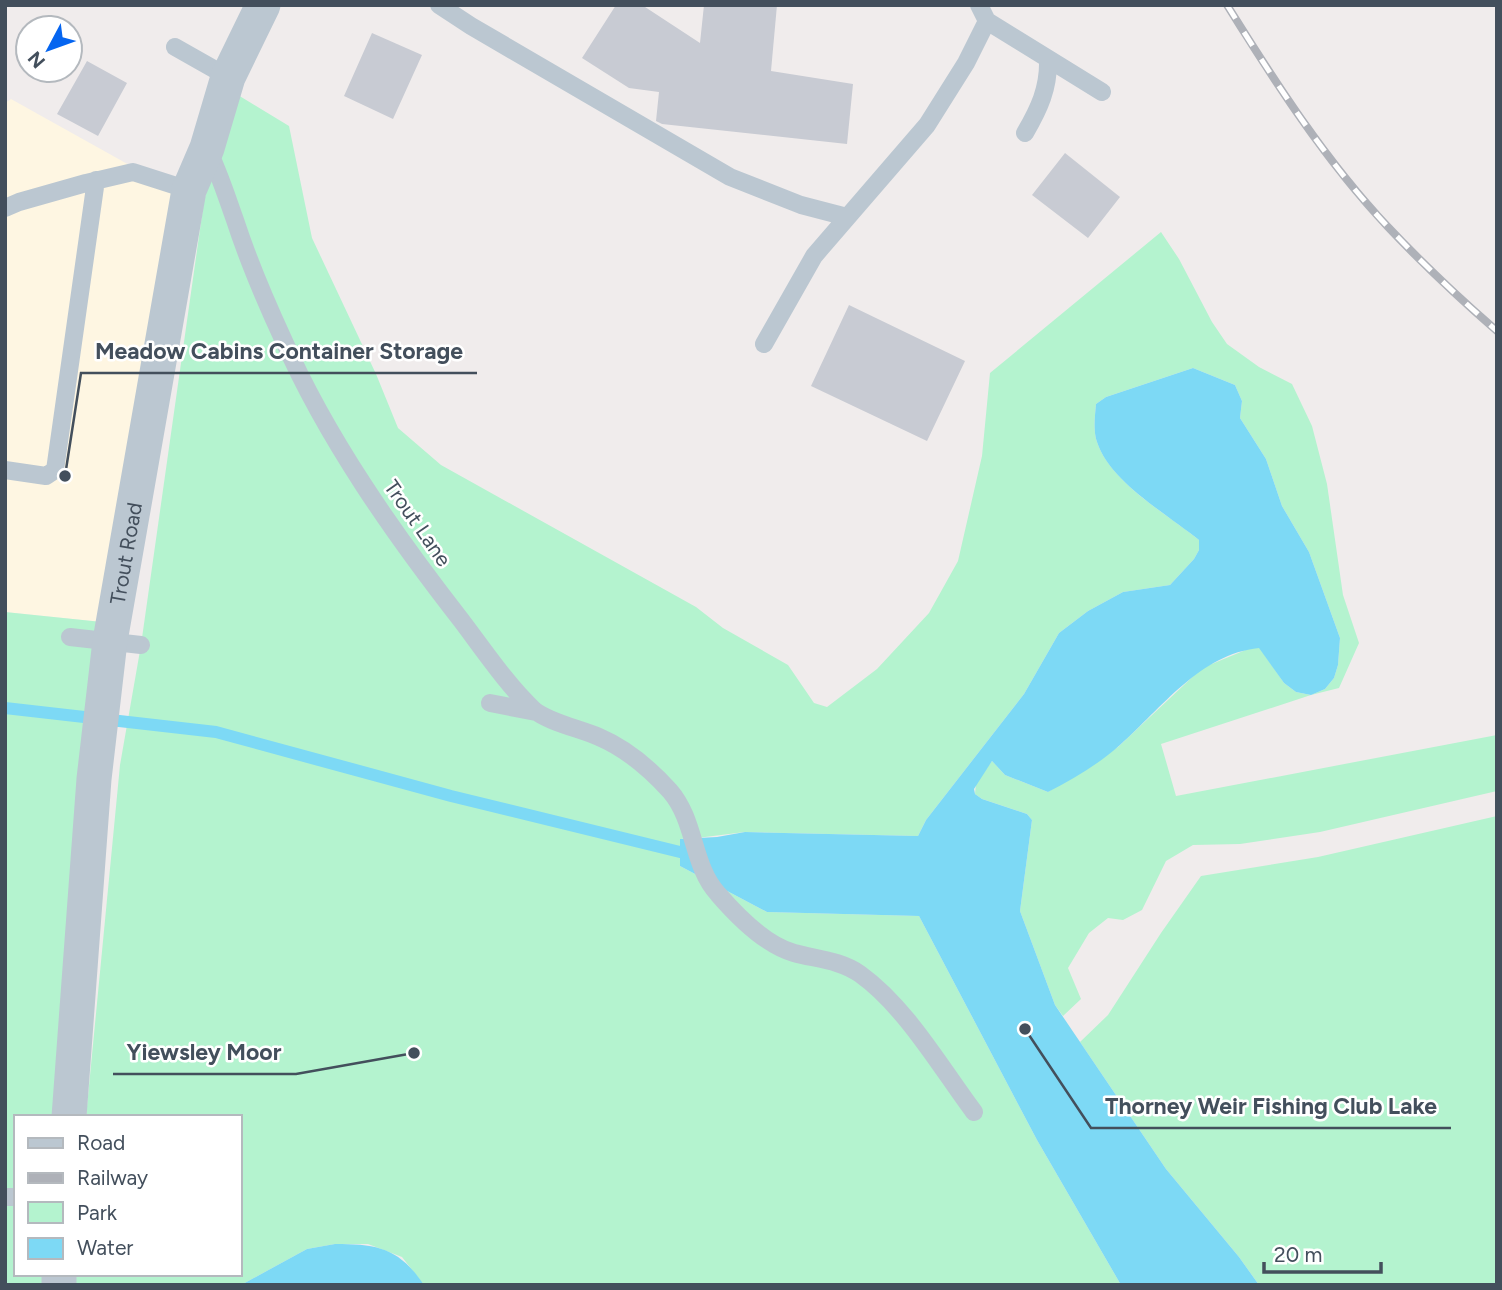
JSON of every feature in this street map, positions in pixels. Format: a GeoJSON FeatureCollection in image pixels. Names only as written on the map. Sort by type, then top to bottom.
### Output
{"type":"FeatureCollection","features":[{"type":"Feature","properties":{"kind":"street","name":"Trout Road"},"geometry":{"type":"LineString","coordinates":[[68,1115],[94,779],[120,650],[189,190],[207,148],[228,78],[263,5]]}},
{"type":"Feature","properties":{"kind":"lane"},"geometry":{"type":"LineString","coordinates":[[439,5],[730,177],[801,205],[847,217]]}},
{"type":"Feature","properties":{"kind":"lane"},"geometry":{"type":"LineString","coordinates":[[764,344],[814,256],[927,125],[966,63],[983,13],[1048,59],[1102,92]]}},
{"type":"Feature","properties":{"kind":"lane"},"geometry":{"type":"LineString","coordinates":[[175,47],[228,78]]}},
{"type":"Feature","properties":{"kind":"lane"},"geometry":{"type":"LineString","coordinates":[[1025,133],[1045,92],[1048,59]]}},
{"type":"Feature","properties":{"kind":"lane","name":"Trout Lane"},"geometry":{"type":"LineString","coordinates":[[207,148],[222,178],[235,220],[283,340],[328,425],[414,560],[488,656],[536,712],[601,737],[640,763],[672,794],[694,838],[706,879],[717,894],[777,946],[831,961],[852,970],[879,991],[907,1021],[974,1112]]}},
{"type":"Feature","properties":{"kind":"lane"},"geometry":{"type":"LineString","coordinates":[[5,208],[96,180],[132,172],[189,190]]}},
{"type":"Feature","properties":{"kind":"lane"},"geometry":{"type":"LineString","coordinates":[[5,470],[46,476],[55,470],[96,180]]}},
{"type":"Feature","properties":{"kind":"lane"},"geometry":{"type":"LineString","coordinates":[[70,637],[120,650]]}},
{"type":"Feature","properties":{"kind":"lane"},"geometry":{"type":"LineString","coordinates":[[490,703],[536,712]]}},
{"type":"Feature","properties":{"kind":"shaded area"},"geometry":{"type":"Polygon","coordinates":[[[11,99],[140,171],[189,190],[145,341],[102,622],[5,612],[5,103],[11,99]]]}},
{"type":"Feature","properties":{"kind":"green space"},"geometry":{"type":"Polygon","coordinates":[[[233,92],[289,126],[312,238],[376,374],[398,428],[441,465],[696,607],[723,628],[788,665],[814,703],[827,707],[877,669],[929,613],[958,561],[982,456],[990,373],[1161,232],[1227,344],[1259,367],[1292,384],[1312,426],[1327,484],[1343,595],[1359,643],[1339,688],[1311,695],[1325,689],[1334,678],[1340,638],[1309,552],[1282,506],[1266,459],[1240,418],[1242,401],[1235,385],[1193,368],[1106,397],[1096,404],[1095,433],[1104,457],[1114,471],[1141,497],[1199,540],[1199,550],[1194,559],[1170,585],[1123,592],[1088,611],[1059,633],[1024,694],[926,820],[918,836],[745,832],[697,838],[679,799],[643,762],[594,732],[567,720],[514,703],[490,699],[490,709],[533,715],[569,727],[609,747],[646,772],[671,799],[690,838],[680,839],[680,866],[767,912],[919,916],[1037,1140],[1121,1285],[424,1285],[402,1257],[368,1244],[335,1244],[307,1249],[241,1285],[70,1285],[71,1276],[242,1276],[242,1115],[86,1115],[120,765],[141,645],[204,201],[233,92]]]}},
{"type":"Feature","properties":{"kind":"green space"},"geometry":{"type":"Polygon","coordinates":[[[5,612],[102,622],[60,1115],[14,1115],[14,1276],[51,1276],[51,1285],[5,1285],[5,612]]]}},
{"type":"Feature","properties":{"kind":"green space"},"geometry":{"type":"Polygon","coordinates":[[[1259,647],[1284,683],[1296,692],[1311,695],[1161,744],[1176,796],[1497,735],[1497,791],[1320,832],[1240,844],[1193,845],[1166,861],[1142,910],[1123,920],[1108,918],[1089,933],[1068,968],[1081,999],[1063,1016],[1055,1005],[1020,911],[1032,820],[1027,814],[982,799],[975,794],[976,783],[992,761],[1005,775],[1048,792],[1118,747],[1202,668],[1248,649],[1259,647]]]}},
{"type":"Feature","properties":{"kind":"green space"},"geometry":{"type":"Polygon","coordinates":[[[1497,816],[1497,1285],[1259,1285],[1166,1169],[1080,1042],[1108,1015],[1201,876],[1318,857],[1497,816]]]}},
{"type":"Feature","properties":{"kind":"water"},"geometry":{"type":"Polygon","coordinates":[[[1193,368],[1235,385],[1242,401],[1240,418],[1266,459],[1282,506],[1309,552],[1340,638],[1334,678],[1325,689],[1311,695],[1296,692],[1284,683],[1259,648],[1238,652],[1218,660],[1200,672],[1112,752],[1086,771],[1048,792],[1005,775],[992,761],[974,789],[975,794],[982,799],[1027,814],[1032,820],[1020,911],[1055,1005],[1166,1169],[1259,1285],[1121,1285],[1037,1140],[919,916],[767,912],[680,866],[680,839],[745,832],[918,836],[926,820],[1024,694],[1059,633],[1088,611],[1123,592],[1170,585],[1194,559],[1199,550],[1199,540],[1141,496],[1114,471],[1104,457],[1095,433],[1096,404],[1106,397],[1193,368]]]}},
{"type":"Feature","properties":{"kind":"water"},"geometry":{"type":"Polygon","coordinates":[[[335,1244],[364,1245],[386,1251],[406,1263],[424,1285],[241,1285],[307,1249],[335,1244]]]}},
{"type":"Feature","properties":{"kind":"building"},"geometry":{"type":"Polygon","coordinates":[[[616,5],[642,5],[700,43],[704,5],[777,5],[771,71],[853,84],[847,144],[662,124],[656,121],[659,92],[629,88],[582,58],[616,5]]]}},
{"type":"Feature","properties":{"kind":"building"},"geometry":{"type":"Polygon","coordinates":[[[372,33],[422,55],[393,119],[344,96],[372,33]]]}},
{"type":"Feature","properties":{"kind":"building"},"geometry":{"type":"Polygon","coordinates":[[[87,61],[127,83],[98,136],[57,114],[74,84],[84,84],[84,66],[87,61]]]}},
{"type":"Feature","properties":{"kind":"building"},"geometry":{"type":"Polygon","coordinates":[[[1065,153],[1120,197],[1088,238],[1032,195],[1065,153]]]}},
{"type":"Feature","properties":{"kind":"building"},"geometry":{"type":"Polygon","coordinates":[[[849,305],[965,361],[927,441],[811,386],[849,305]]]}},
{"type":"Feature","properties":{"kind":"waterway"},"geometry":{"type":"LineString","coordinates":[[5,708],[216,732],[451,796],[680,852]]}},
{"type":"Feature","properties":{"kind":"railway"},"geometry":{"type":"LineString","coordinates":[[1227,5],[1302,120],[1343,175],[1427,267],[1497,331]]}},
{"type":"Feature","properties":{"kind":"place","name":"Meadow Cabins Container Storage"},"geometry":{"type":"Point","coordinates":[65,476]}},
{"type":"Feature","properties":{"kind":"place","name":"Thorney Weir Fishing Club Lake"},"geometry":{"type":"Point","coordinates":[1025,1029]}},
{"type":"Feature","properties":{"kind":"place","name":"Yiewsley Moor"},"geometry":{"type":"Point","coordinates":[414,1053]}}]}
